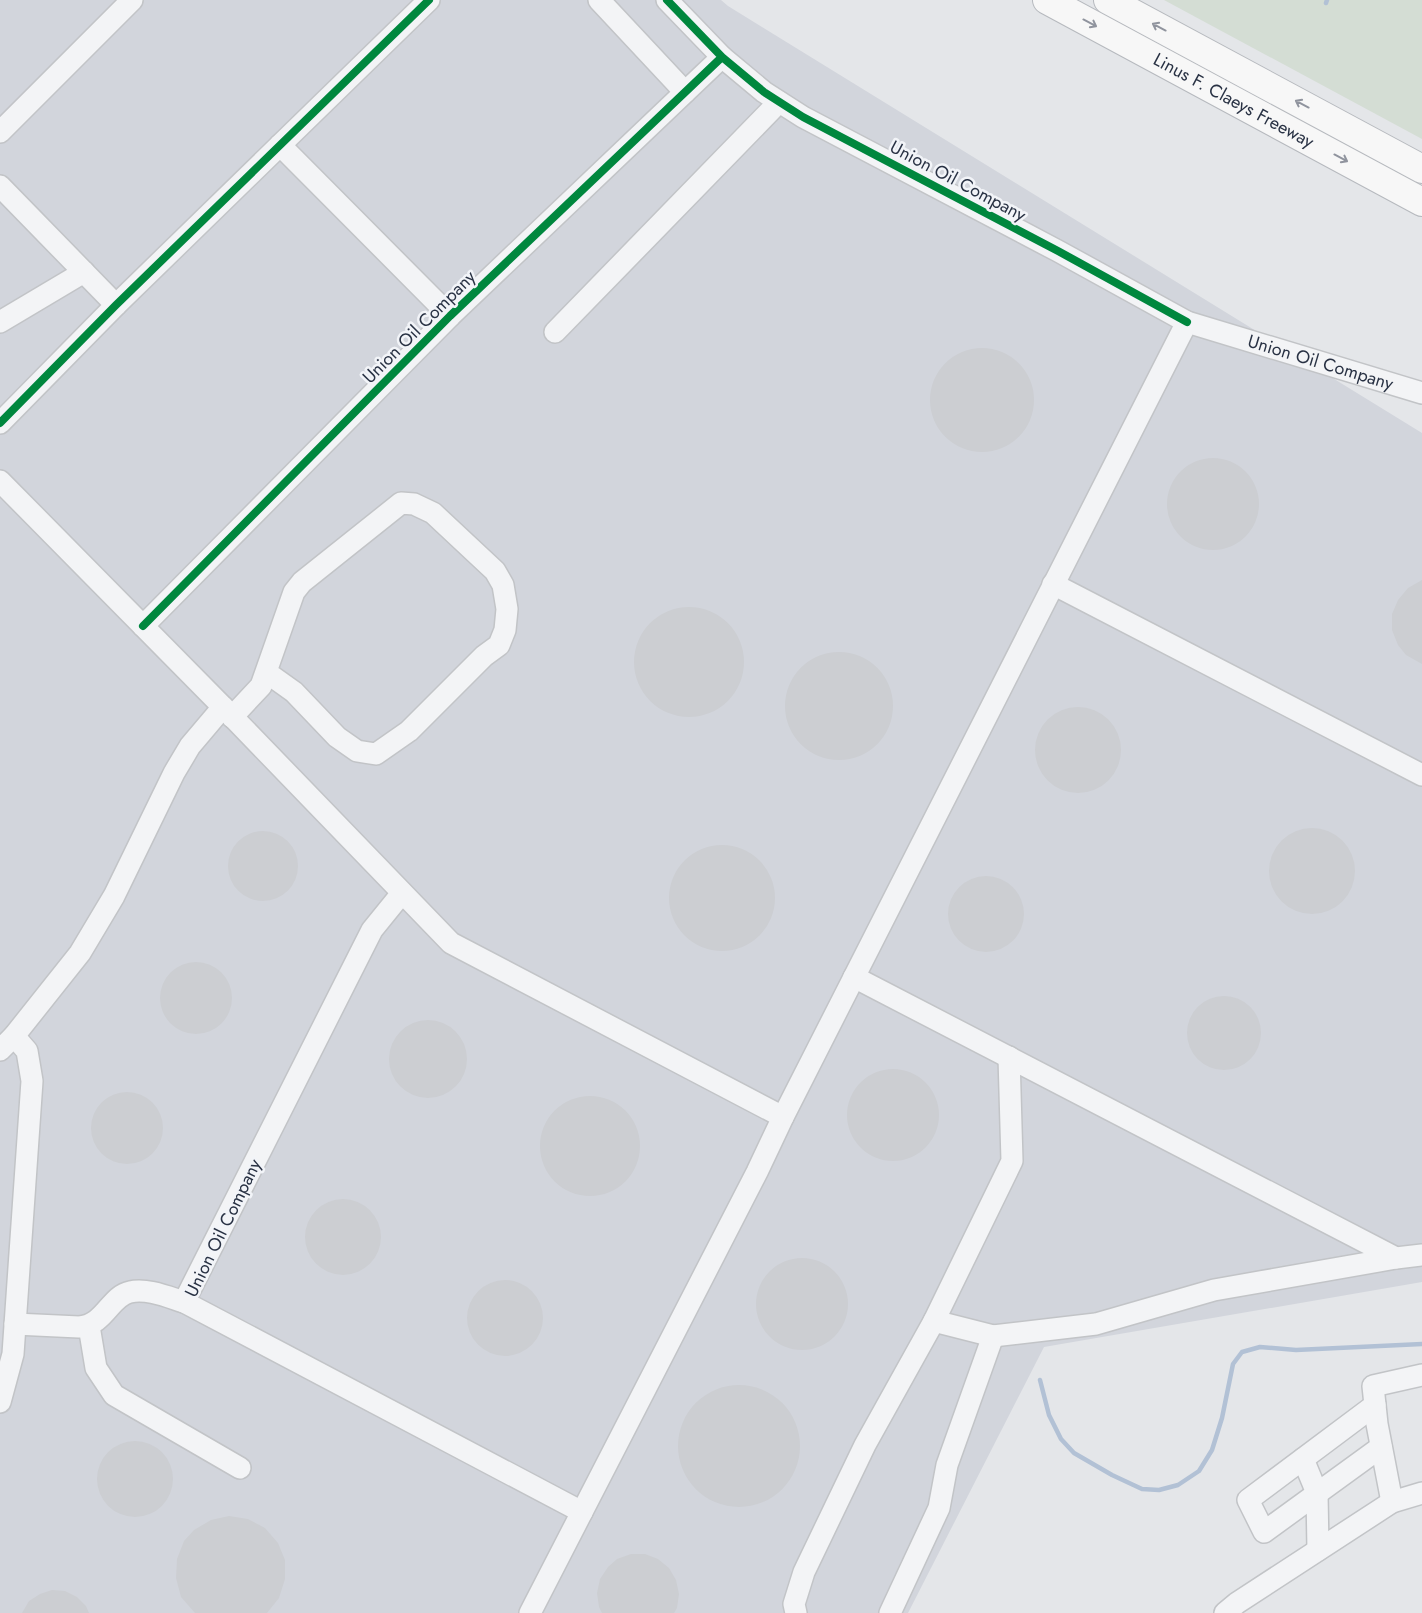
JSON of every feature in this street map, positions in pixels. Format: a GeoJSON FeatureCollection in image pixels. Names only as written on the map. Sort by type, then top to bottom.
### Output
{"type":"FeatureCollection","features":[{"type":"Feature","properties":{"kind":"highway","name":"Linus F. Claeys Freeway"},"geometry":{"type":"LineString","coordinates":[[1048,0],[1422,202]]}},
{"type":"Feature","properties":{"kind":"highway","name":"Linus F. Claeys Freeway"},"geometry":{"type":"LineString","coordinates":[[1108,0],[1422,169]]}},
{"type":"Feature","properties":{"kind":"street"},"geometry":{"type":"LineString","coordinates":[[0,132],[132,0]]}},
{"type":"Feature","properties":{"kind":"street"},"geometry":{"type":"LineString","coordinates":[[0,422],[429,0]]}},
{"type":"Feature","properties":{"kind":"street"},"geometry":{"type":"LineString","coordinates":[[599,0],[685,92]]}},
{"type":"Feature","properties":{"kind":"street","name":"Union Oil Company"},"geometry":{"type":"LineString","coordinates":[[667,0],[722,57],[764,92],[803,117],[1058,251],[1187,322],[1422,393]]}},
{"type":"Feature","properties":{"kind":"street","name":"Union Oil Company"},"geometry":{"type":"LineString","coordinates":[[143,626],[450,316],[722,57]]}},
{"type":"Feature","properties":{"kind":"street"},"geometry":{"type":"LineString","coordinates":[[556,332],[779,102]]}},
{"type":"Feature","properties":{"kind":"street","name":"Union Oil Company"},"geometry":{"type":"LineString","coordinates":[[280,146],[450,316]]}},
{"type":"Feature","properties":{"kind":"street"},"geometry":{"type":"LineString","coordinates":[[0,186],[116,306]]}},
{"type":"Feature","properties":{"kind":"street"},"geometry":{"type":"LineString","coordinates":[[0,322],[84,272]]}},
{"type":"Feature","properties":{"kind":"street"},"geometry":{"type":"LineString","coordinates":[[530,1613],[757,1172],[783,1117],[1187,322]]}},
{"type":"Feature","properties":{"kind":"street"},"geometry":{"type":"LineString","coordinates":[[0,481],[228,712],[451,943],[783,1117]]}},
{"type":"Feature","properties":{"kind":"street"},"geometry":{"type":"LineString","coordinates":[[0,1402],[12,1354],[15,1324],[32,1081],[27,1051],[7,1043],[80,953],[114,896],[174,773],[190,746],[261,686],[294,592],[302,582],[401,503],[414,504],[433,513],[495,571],[503,585],[507,608],[505,630],[499,645],[484,656],[409,731],[376,754],[357,751],[337,737],[294,692],[266,672]]}},
{"type":"Feature","properties":{"kind":"street"},"geometry":{"type":"LineString","coordinates":[[1054,584],[1422,775]]}},
{"type":"Feature","properties":{"kind":"street","name":"Union Oil Company"},"geometry":{"type":"LineString","coordinates":[[402,892],[372,930],[184,1302],[582,1512]]}},
{"type":"Feature","properties":{"kind":"street"},"geometry":{"type":"LineString","coordinates":[[854,977],[1396,1258]]}},
{"type":"Feature","properties":{"kind":"street"},"geometry":{"type":"LineString","coordinates":[[796,1613],[794,1604],[804,1572],[865,1444],[934,1321],[1012,1161],[1009,1058]]}},
{"type":"Feature","properties":{"kind":"street"},"geometry":{"type":"LineString","coordinates":[[934,1321],[993,1336],[1133,1311],[1225,1286],[1422,1255]]}},
{"type":"Feature","properties":{"kind":"street"},"geometry":{"type":"LineString","coordinates":[[15,1324],[89,1326],[128,1292],[150,1292],[184,1302]]}},
{"type":"Feature","properties":{"kind":"street"},"geometry":{"type":"LineString","coordinates":[[89,1326],[96,1368],[114,1395],[240,1468]]}},
{"type":"Feature","properties":{"kind":"street"},"geometry":{"type":"LineString","coordinates":[[890,1613],[939,1508],[947,1465],[993,1336]]}},
{"type":"Feature","properties":{"kind":"street"},"geometry":{"type":"LineString","coordinates":[[1392,1502],[1381,1447],[1373,1386],[1422,1375]]}},
{"type":"Feature","properties":{"kind":"street"},"geometry":{"type":"LineString","coordinates":[[1375,1405],[1248,1500],[1264,1532],[1381,1447]]}},
{"type":"Feature","properties":{"kind":"street"},"geometry":{"type":"LineString","coordinates":[[1303,1459],[1317,1493],[1318,1550]]}},
{"type":"Feature","properties":{"kind":"street"},"geometry":{"type":"LineString","coordinates":[[1225,1613],[1237,1603],[1392,1502],[1422,1493]]}},
{"type":"Feature","properties":{"kind":"shaded area"},"geometry":{"type":"Polygon","coordinates":[[[0,0],[721,0],[1422,433],[1422,1282],[1044,1347],[908,1613],[0,1613],[0,0]]]}},
{"type":"Feature","properties":{"kind":"shaded area"},"geometry":{"type":"Polygon","coordinates":[[[1164,0],[1422,0],[1422,139],[1164,0]]]}},
{"type":"Feature","properties":{"kind":"building"},"geometry":{"type":"Polygon","coordinates":[[[982,348],[1002,352],[1019,363],[1030,380],[1034,400],[1030,420],[1019,437],[1002,448],[982,452],[962,448],[945,437],[934,420],[930,400],[934,380],[945,363],[962,352],[982,348]]]}},
{"type":"Feature","properties":{"kind":"building"},"geometry":{"type":"Polygon","coordinates":[[[1213,458],[1230,462],[1245,472],[1255,487],[1259,504],[1255,521],[1245,536],[1230,546],[1213,550],[1196,546],[1181,536],[1171,521],[1167,504],[1171,487],[1181,472],[1196,462],[1213,458]]]}},
{"type":"Feature","properties":{"kind":"building"},"geometry":{"type":"Polygon","coordinates":[[[1422,580],[1422,664],[1406,655],[1398,645],[1392,630],[1392,614],[1398,600],[1408,588],[1422,580]]]}},
{"type":"Feature","properties":{"kind":"building"},"geometry":{"type":"Polygon","coordinates":[[[689,607],[710,611],[728,623],[740,641],[744,662],[740,683],[728,701],[710,713],[689,717],[668,713],[650,701],[638,683],[634,662],[638,641],[650,623],[668,611],[689,607]]]}},
{"type":"Feature","properties":{"kind":"building"},"geometry":{"type":"Polygon","coordinates":[[[839,652],[860,656],[877,668],[889,685],[893,706],[889,727],[877,744],[860,756],[839,760],[818,756],[801,744],[789,727],[785,706],[789,685],[801,668],[818,656],[839,652]]]}},
{"type":"Feature","properties":{"kind":"building"},"geometry":{"type":"Polygon","coordinates":[[[1070,707],[1086,707],[1095,710],[1109,719],[1118,733],[1121,750],[1118,767],[1109,781],[1095,790],[1086,793],[1070,793],[1054,786],[1042,774],[1035,758],[1035,742],[1042,726],[1054,714],[1070,707]]]}},
{"type":"Feature","properties":{"kind":"building"},"geometry":{"type":"Polygon","coordinates":[[[1312,828],[1328,831],[1336,835],[1348,847],[1352,855],[1355,871],[1352,887],[1348,895],[1336,907],[1328,911],[1312,914],[1296,911],[1288,907],[1276,895],[1272,887],[1269,871],[1272,855],[1276,847],[1288,835],[1296,831],[1312,828]]]}},
{"type":"Feature","properties":{"kind":"building"},"geometry":{"type":"Polygon","coordinates":[[[263,831],[276,834],[288,841],[295,853],[298,866],[295,879],[288,891],[276,898],[263,901],[250,898],[238,891],[231,879],[228,866],[231,853],[238,841],[250,834],[263,831]]]}},
{"type":"Feature","properties":{"kind":"building"},"geometry":{"type":"Polygon","coordinates":[[[722,845],[742,849],[759,861],[771,878],[775,898],[771,918],[759,935],[742,947],[722,951],[702,947],[685,935],[673,918],[669,898],[673,878],[685,861],[702,849],[722,845]]]}},
{"type":"Feature","properties":{"kind":"building"},"geometry":{"type":"Polygon","coordinates":[[[986,876],[1000,879],[1013,887],[1021,900],[1024,914],[1021,928],[1013,941],[1000,949],[986,952],[972,949],[959,941],[951,928],[948,914],[951,900],[959,887],[972,879],[986,876]]]}},
{"type":"Feature","properties":{"kind":"building"},"geometry":{"type":"Polygon","coordinates":[[[196,962],[210,965],[222,972],[229,984],[232,998],[229,1012],[222,1024],[210,1031],[196,1034],[182,1031],[170,1024],[163,1012],[160,998],[163,984],[170,972],[182,965],[196,962]]]}},
{"type":"Feature","properties":{"kind":"building"},"geometry":{"type":"Polygon","coordinates":[[[1231,996],[1251,1006],[1259,1019],[1261,1033],[1259,1047],[1251,1060],[1238,1068],[1217,1070],[1197,1060],[1189,1047],[1187,1026],[1197,1006],[1210,998],[1231,996]]]}},
{"type":"Feature","properties":{"kind":"building"},"geometry":{"type":"Polygon","coordinates":[[[428,1020],[443,1023],[455,1032],[464,1044],[467,1059],[464,1074],[455,1086],[443,1095],[428,1098],[413,1095],[401,1086],[392,1074],[389,1059],[392,1044],[401,1032],[413,1023],[428,1020]]]}},
{"type":"Feature","properties":{"kind":"building"},"geometry":{"type":"Polygon","coordinates":[[[893,1069],[911,1072],[926,1082],[936,1097],[939,1115],[936,1133],[926,1148],[911,1158],[893,1161],[875,1158],[860,1148],[850,1133],[847,1115],[850,1097],[860,1082],[875,1072],[893,1069]]]}},
{"type":"Feature","properties":{"kind":"building"},"geometry":{"type":"Polygon","coordinates":[[[127,1092],[147,1098],[157,1108],[163,1128],[157,1148],[147,1158],[127,1164],[107,1158],[97,1148],[91,1128],[97,1108],[107,1098],[127,1092]]]}},
{"type":"Feature","properties":{"kind":"building"},"geometry":{"type":"Polygon","coordinates":[[[590,1096],[600,1097],[618,1104],[632,1118],[639,1136],[639,1156],[632,1174],[618,1188],[600,1195],[590,1196],[580,1195],[562,1188],[548,1174],[541,1156],[540,1146],[541,1136],[548,1118],[562,1104],[580,1097],[590,1096]]]}},
{"type":"Feature","properties":{"kind":"building"},"geometry":{"type":"Polygon","coordinates":[[[343,1199],[357,1202],[370,1210],[378,1223],[381,1237],[378,1251],[370,1264],[357,1272],[343,1275],[329,1272],[316,1264],[308,1251],[305,1237],[308,1223],[316,1210],[329,1202],[343,1199]]]}},
{"type":"Feature","properties":{"kind":"building"},"geometry":{"type":"Polygon","coordinates":[[[802,1258],[820,1261],[835,1271],[845,1286],[848,1304],[845,1322],[835,1337],[820,1347],[802,1350],[784,1347],[769,1337],[759,1322],[756,1304],[759,1286],[769,1271],[784,1261],[802,1258]]]}},
{"type":"Feature","properties":{"kind":"building"},"geometry":{"type":"Polygon","coordinates":[[[505,1280],[520,1283],[532,1291],[540,1303],[543,1318],[540,1333],[532,1345],[520,1353],[505,1356],[490,1353],[478,1345],[470,1333],[467,1318],[470,1303],[478,1291],[490,1283],[505,1280]]]}},
{"type":"Feature","properties":{"kind":"building"},"geometry":{"type":"Polygon","coordinates":[[[739,1385],[751,1386],[762,1390],[773,1395],[782,1403],[790,1412],[795,1423],[799,1434],[799,1458],[795,1469],[790,1480],[782,1489],[773,1497],[762,1502],[751,1506],[739,1507],[727,1506],[716,1502],[705,1497],[696,1489],[688,1480],[683,1469],[679,1458],[678,1446],[679,1434],[683,1423],[688,1412],[696,1403],[705,1395],[716,1390],[727,1386],[739,1385]]]}},
{"type":"Feature","properties":{"kind":"building"},"geometry":{"type":"Polygon","coordinates":[[[135,1441],[150,1444],[162,1452],[170,1464],[173,1479],[170,1494],[162,1506],[150,1514],[135,1517],[120,1514],[108,1506],[100,1494],[97,1479],[100,1464],[108,1452],[120,1444],[135,1441]]]}},
{"type":"Feature","properties":{"kind":"building"},"geometry":{"type":"Polygon","coordinates":[[[229,1516],[248,1519],[265,1528],[278,1543],[285,1560],[285,1579],[279,1598],[267,1613],[195,1613],[181,1597],[176,1578],[177,1559],[184,1541],[194,1530],[211,1520],[229,1516]]]}},
{"type":"Feature","properties":{"kind":"building"},"geometry":{"type":"Polygon","coordinates":[[[631,1554],[645,1554],[658,1559],[669,1568],[676,1580],[679,1594],[677,1608],[674,1613],[602,1613],[597,1593],[600,1579],[608,1567],[617,1559],[631,1554]]]}},
{"type":"Feature","properties":{"kind":"building"},"geometry":{"type":"Polygon","coordinates":[[[52,1590],[65,1591],[77,1597],[86,1606],[89,1613],[22,1613],[29,1601],[40,1594],[52,1590]]]}},
{"type":"Feature","properties":{"kind":"waterway"},"geometry":{"type":"LineString","coordinates":[[1040,1380],[1049,1415],[1061,1439],[1074,1453],[1112,1475],[1142,1489],[1159,1490],[1178,1485],[1199,1471],[1212,1450],[1222,1418],[1233,1364],[1242,1352],[1260,1347],[1296,1350],[1422,1344]]}},
{"type":"Feature","properties":{"kind":"cycle path"},"geometry":{"type":"LineString","coordinates":[[0,423],[116,305],[429,0]]}},
{"type":"Feature","properties":{"kind":"cycle path"},"geometry":{"type":"LineString","coordinates":[[667,0],[722,57],[764,92],[803,117],[1058,251],[1187,322]]}},
{"type":"Feature","properties":{"kind":"cycle path"},"geometry":{"type":"LineString","coordinates":[[143,626],[450,316],[722,57]]}}]}
